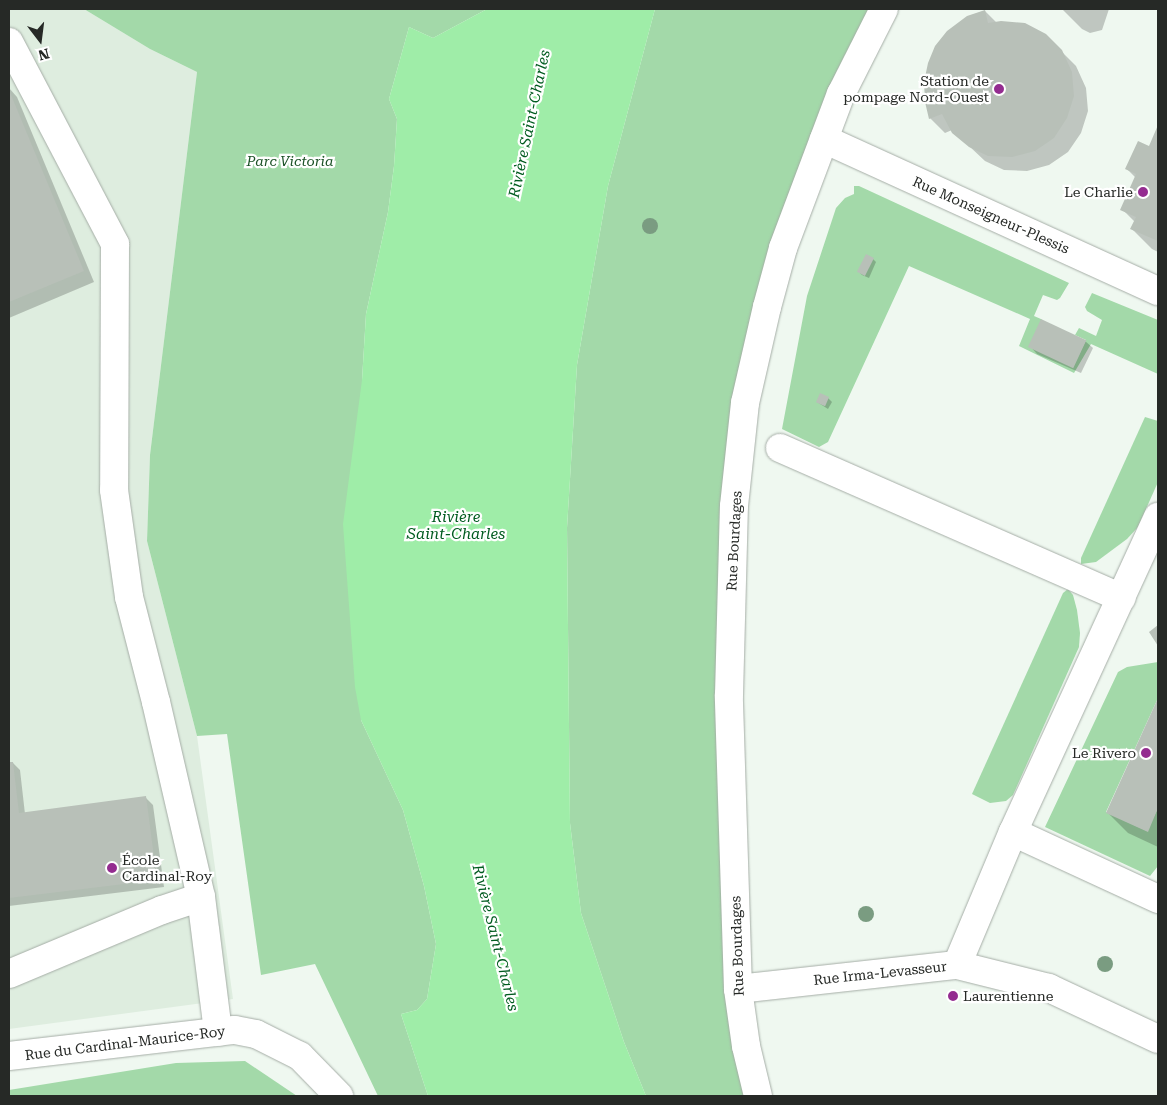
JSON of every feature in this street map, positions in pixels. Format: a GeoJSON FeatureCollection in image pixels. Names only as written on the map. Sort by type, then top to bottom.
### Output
{"type":"FeatureCollection","features":[{"type":"Feature","properties":{"kind":"street","name":"Rue Bourdages"},"geometry":{"type":"LineString","coordinates":[[758,1096],[746,1046],[738,989],[729,695],[734,506],[746,403],[767,308],[783,248],[841,94],[884,9]]}},
{"type":"Feature","properties":{"kind":"street"},"geometry":{"type":"LineString","coordinates":[[9,42],[115,244],[114,490],[129,597],[156,702],[201,897],[218,1032]]}},
{"type":"Feature","properties":{"kind":"street","name":"Rue Monseigneur-Plessis"},"geometry":{"type":"LineString","coordinates":[[824,140],[1158,290]]}},
{"type":"Feature","properties":{"kind":"street"},"geometry":{"type":"LineString","coordinates":[[780,448],[1121,598]]}},
{"type":"Feature","properties":{"kind":"street"},"geometry":{"type":"LineString","coordinates":[[957,965],[1013,832],[1158,518]]}},
{"type":"Feature","properties":{"kind":"street"},"geometry":{"type":"LineString","coordinates":[[1013,832],[1158,899]]}},
{"type":"Feature","properties":{"kind":"street"},"geometry":{"type":"LineString","coordinates":[[9,974],[162,910],[201,897]]}},
{"type":"Feature","properties":{"kind":"street","name":"Rue Irma-Levasseur"},"geometry":{"type":"LineString","coordinates":[[738,989],[957,965],[1049,988],[1158,1039]]}},
{"type":"Feature","properties":{"kind":"street","name":"Rue du Cardinal-Maurice-Roy"},"geometry":{"type":"LineString","coordinates":[[9,1056],[235,1030],[256,1034],[300,1056],[339,1096]]}},
{"type":"Feature","properties":{"kind":"shaded area"},"geometry":{"type":"Polygon","coordinates":[[[9,9],[84,9],[150,49],[197,72],[150,455],[147,541],[197,736],[233,999],[9,1029],[9,9]]]}},
{"type":"Feature","properties":{"kind":"green space","name":"Parc Victoria"},"geometry":{"type":"Polygon","coordinates":[[[84,9],[487,9],[433,38],[409,27],[389,99],[397,119],[394,166],[388,212],[366,314],[362,380],[361,720],[403,810],[424,886],[436,944],[427,999],[417,1010],[401,1014],[428,1096],[378,1096],[315,964],[261,975],[227,734],[197,736],[147,541],[150,455],[197,72],[150,49],[84,9]]]}},
{"type":"Feature","properties":{"kind":"green space"},"geometry":{"type":"Polygon","coordinates":[[[655,9],[884,9],[767,307],[729,695],[758,1096],[646,1096],[624,1042],[581,913],[570,823],[567,528],[577,365],[608,186],[655,9]]]}},
{"type":"Feature","properties":{"kind":"green space"},"geometry":{"type":"Polygon","coordinates":[[[854,186],[859,186],[1069,283],[1057,300],[1043,295],[1034,316],[1041,319],[1073,367],[1086,340],[1075,335],[1079,328],[1096,336],[1102,320],[1087,311],[1085,307],[1092,293],[1158,320],[1158,374],[1091,344],[1074,373],[1019,346],[1030,319],[909,266],[828,442],[819,447],[782,429],[807,296],[836,208],[845,198],[854,194],[854,186]]]}},
{"type":"Feature","properties":{"kind":"green space"},"geometry":{"type":"Polygon","coordinates":[[[1145,417],[1158,421],[1158,482],[1138,527],[1127,539],[1096,562],[1081,564],[1081,558],[1145,417]]]}},
{"type":"Feature","properties":{"kind":"green space"},"geometry":{"type":"Polygon","coordinates":[[[1068,589],[1073,595],[1077,610],[1080,633],[1079,647],[1013,795],[1006,801],[990,803],[972,794],[1063,593],[1068,589]]]}},
{"type":"Feature","properties":{"kind":"green space"},"geometry":{"type":"Polygon","coordinates":[[[1158,662],[1158,698],[1106,812],[1147,831],[1158,808],[1158,866],[1150,876],[1045,827],[1118,672],[1127,667],[1158,662]]]}},
{"type":"Feature","properties":{"kind":"green space"},"geometry":{"type":"Polygon","coordinates":[[[245,1061],[297,1096],[9,1096],[9,1090],[176,1063],[245,1061]]]}},
{"type":"Feature","properties":{"kind":"water","name":"Rivière Saint-Charles"},"geometry":{"type":"Polygon","coordinates":[[[487,9],[655,9],[608,186],[577,365],[567,528],[570,823],[581,913],[624,1042],[646,1096],[428,1096],[401,1014],[417,1010],[427,999],[436,944],[424,886],[403,810],[361,720],[355,687],[343,524],[362,380],[366,314],[388,212],[394,166],[397,119],[389,99],[409,27],[433,38],[487,9]]]}},
{"type":"Feature","properties":{"kind":"building","name":"Station de pompage Nord-Ouest"},"geometry":{"type":"Polygon","coordinates":[[[985,10],[988,23],[1001,21],[1025,23],[1046,34],[1062,50],[1072,72],[1074,96],[1067,118],[1054,138],[1035,151],[1012,157],[988,156],[969,147],[952,133],[942,114],[929,119],[925,102],[924,82],[928,63],[935,46],[947,31],[967,16],[985,10]]]}},
{"type":"Feature","properties":{"kind":"building"},"geometry":{"type":"Polygon","coordinates":[[[9,90],[84,271],[9,302],[9,90]]]}},
{"type":"Feature","properties":{"kind":"building","name":"Le Charlie"},"geometry":{"type":"Polygon","coordinates":[[[1158,125],[1158,241],[1130,229],[1136,217],[1120,210],[1136,174],[1125,169],[1138,141],[1149,146],[1158,125]]]}},
{"type":"Feature","properties":{"kind":"building"},"geometry":{"type":"Polygon","coordinates":[[[866,254],[874,258],[865,276],[857,272],[866,254]]]}},
{"type":"Feature","properties":{"kind":"building"},"geometry":{"type":"Polygon","coordinates":[[[1041,319],[1086,340],[1073,368],[1028,347],[1041,319]]]}},
{"type":"Feature","properties":{"kind":"building"},"geometry":{"type":"Polygon","coordinates":[[[820,393],[829,397],[825,406],[816,402],[820,393]]]}},
{"type":"Feature","properties":{"kind":"building"},"geometry":{"type":"Polygon","coordinates":[[[1158,625],[1158,646],[1149,632],[1158,625]]]}},
{"type":"Feature","properties":{"kind":"building","name":"Le Rivero"},"geometry":{"type":"Polygon","coordinates":[[[1158,698],[1158,808],[1148,832],[1106,813],[1158,698]]]}},
{"type":"Feature","properties":{"kind":"building"},"geometry":{"type":"Polygon","coordinates":[[[9,762],[13,762],[19,813],[146,796],[157,880],[9,898],[9,762]]]}},
{"type":"Feature","properties":{"kind":"place","name":"Station de pompage Nord-Ouest"},"geometry":{"type":"Point","coordinates":[999,89]}},
{"type":"Feature","properties":{"kind":"place","name":"Le Charlie"},"geometry":{"type":"Point","coordinates":[1143,192]}},
{"type":"Feature","properties":{"kind":"place","name":"Le Rivero"},"geometry":{"type":"Point","coordinates":[1146,753]}},
{"type":"Feature","properties":{"kind":"place","name":"École Cardinal-Roy"},"geometry":{"type":"Point","coordinates":[112,868]}},
{"type":"Feature","properties":{"kind":"place","name":"Laurentienne"},"geometry":{"type":"Point","coordinates":[953,996]}}]}
